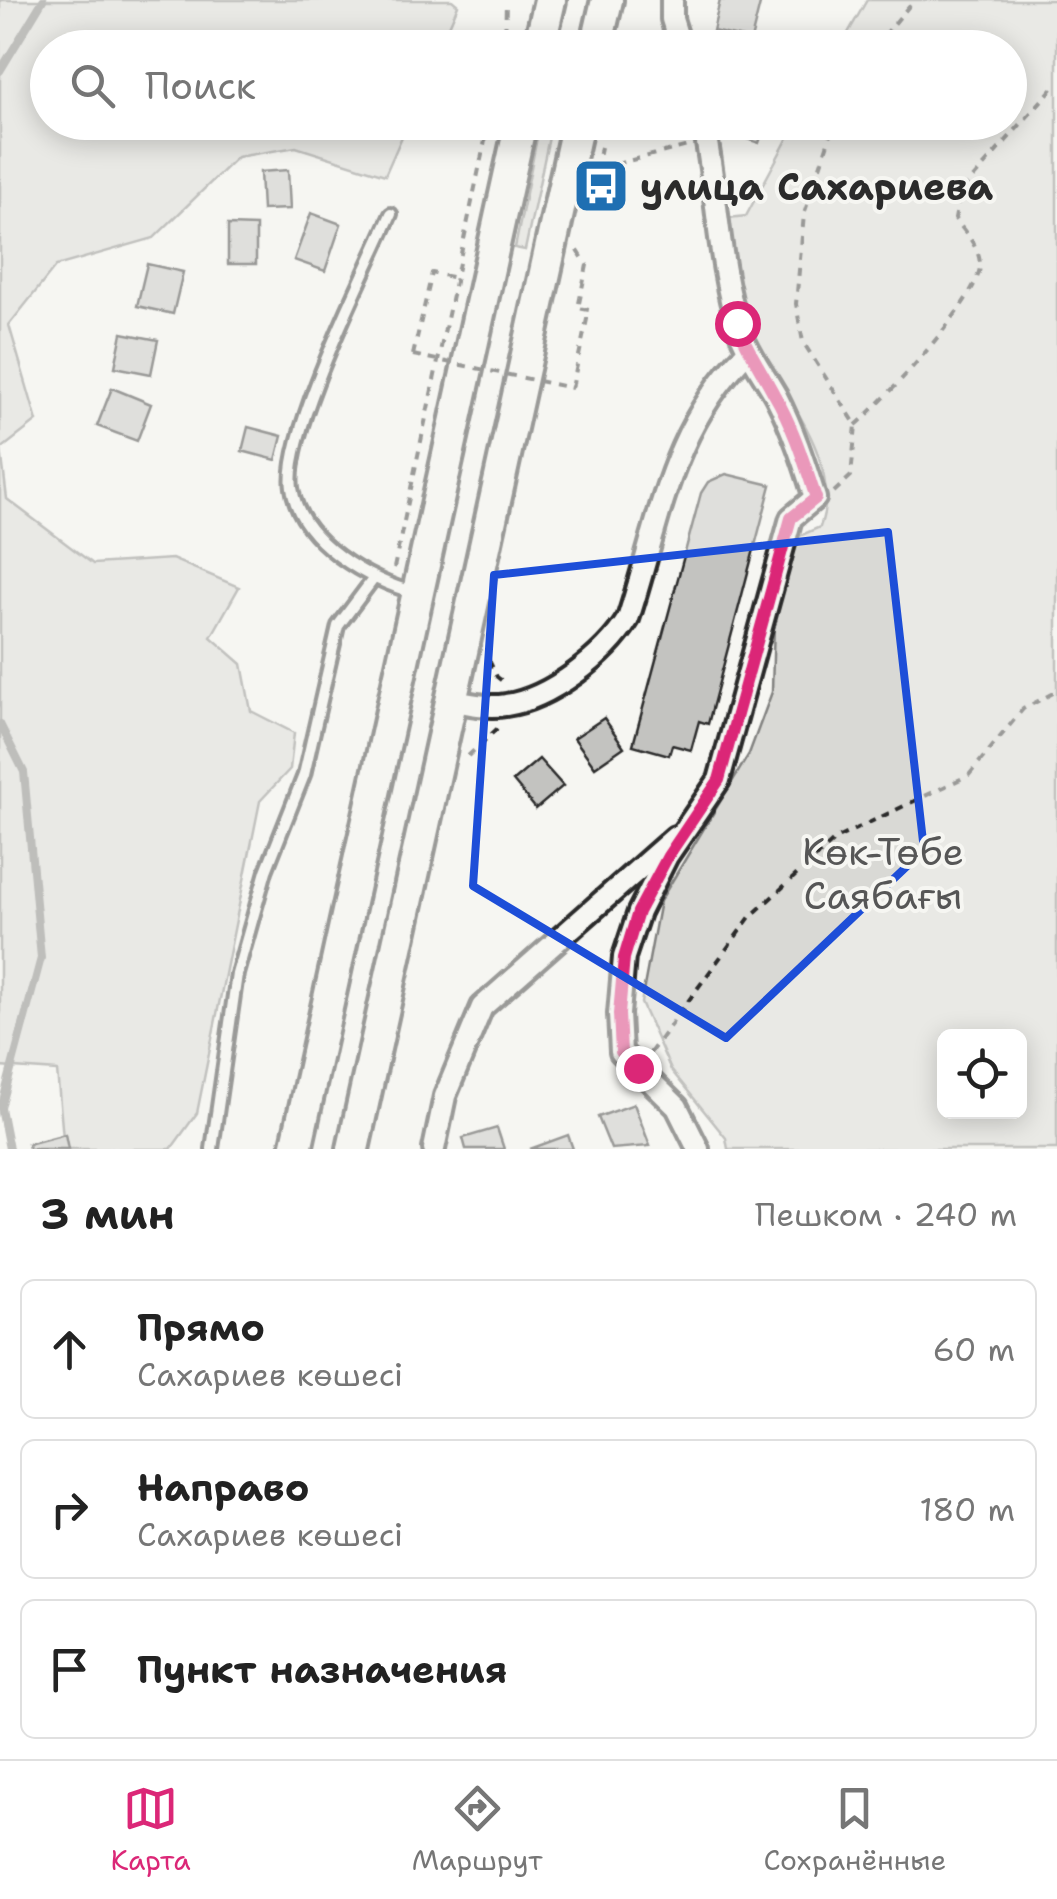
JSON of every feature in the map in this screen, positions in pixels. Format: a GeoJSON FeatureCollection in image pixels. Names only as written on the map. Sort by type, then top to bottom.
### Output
{"type":"FeatureCollection","features":[{"type":"Feature","properties":{"kind":"main road"},"geometry":{"type":"LineString","coordinates":[[543,30],[550,0]]}},
{"type":"Feature","properties":{"kind":"main road"},"geometry":{"type":"LineString","coordinates":[[600,30],[607,0]]}},
{"type":"Feature","properties":{"kind":"main road"},"geometry":{"type":"LineString","coordinates":[[296,1149],[403,590],[464,374],[517,140]]}},
{"type":"Feature","properties":{"kind":"main road"},"geometry":{"type":"LineString","coordinates":[[353,1149],[574,140]]}},
{"type":"Feature","properties":{"kind":"street"},"geometry":{"type":"LineString","coordinates":[[672,0],[675,30]]}},
{"type":"Feature","properties":{"kind":"street"},"geometry":{"type":"LineString","coordinates":[[698,1149],[677,1107],[621,1052],[619,1014],[624,958],[638,912],[685,828],[719,780],[791,518],[816,498],[775,395],[747,352],[718,241],[706,140]]}},
{"type":"Feature","properties":{"kind":"street"},"geometry":{"type":"LineString","coordinates":[[451,700],[504,706],[526,700],[614,642],[628,619],[681,443],[719,380],[747,352]]}},
{"type":"Feature","properties":{"kind":"street"},"geometry":{"type":"LineString","coordinates":[[434,1149],[444,1096],[482,1006],[685,828]]}},
{"type":"Feature","properties":{"kind":"lane"},"geometry":{"type":"LineString","coordinates":[[391,214],[294,447],[292,487],[300,512],[316,534],[374,578],[403,590]]}},
{"type":"Feature","properties":{"kind":"lane"},"geometry":{"type":"LineString","coordinates":[[212,1149],[237,974],[256,905],[304,775],[338,626],[374,578]]}},
{"type":"Feature","properties":{"kind":"path"},"geometry":{"type":"LineString","coordinates":[[505,30],[506,0]]}},
{"type":"Feature","properties":{"kind":"path"},"geometry":{"type":"LineString","coordinates":[[889,30],[914,0]]}},
{"type":"Feature","properties":{"kind":"path"},"geometry":{"type":"LineString","coordinates":[[1027,118],[1057,84]]}},
{"type":"Feature","properties":{"kind":"path"},"geometry":{"type":"LineString","coordinates":[[403,590],[456,278],[484,140]]}},
{"type":"Feature","properties":{"kind":"path"},"geometry":{"type":"LineString","coordinates":[[598,168],[681,140]]}},
{"type":"Feature","properties":{"kind":"path"},"geometry":{"type":"LineString","coordinates":[[816,498],[837,491],[851,476],[856,425],[803,342],[796,304],[804,214],[828,140]]}},
{"type":"Feature","properties":{"kind":"path"},"geometry":{"type":"LineString","coordinates":[[856,425],[882,402],[964,302],[980,267],[976,247],[955,219],[960,193],[1007,140]]}},
{"type":"Feature","properties":{"kind":"path"},"geometry":{"type":"LineString","coordinates":[[456,278],[432,273],[413,355],[572,388],[588,310],[578,308],[586,265],[577,248]]}},
{"type":"Feature","properties":{"kind":"path"},"geometry":{"type":"LineString","coordinates":[[638,1068],[750,917],[838,838],[969,775],[1023,709],[1057,691]]}},
{"type":"Feature","properties":{"kind":"path"},"geometry":{"type":"LineString","coordinates":[[467,757],[500,731]]}},
{"type":"Feature","properties":{"kind":"highlighted area"},"geometry":{"type":"Polygon","coordinates":[[[888,532],[924,850],[726,1038],[473,886],[494,575],[888,532]]]}},
{"type":"Feature","properties":{"kind":"green space"},"geometry":{"type":"Polygon","coordinates":[[[0,0],[452,0],[458,5],[447,30],[30,30],[30,140],[400,140],[385,175],[296,147],[237,157],[154,238],[56,266],[9,325],[37,421],[1,449],[7,499],[93,564],[172,559],[239,587],[211,637],[242,664],[251,711],[294,733],[290,769],[260,801],[197,1113],[171,1149],[64,1149],[57,1071],[0,1067],[0,0]]]}},
{"type":"Feature","properties":{"kind":"green space","name":"Көк-Төбе Саябағы"},"geometry":{"type":"Polygon","coordinates":[[[867,0],[1057,0],[1057,1149],[728,1149],[726,1138],[671,1070],[641,1003],[660,901],[749,754],[772,692],[775,587],[782,561],[797,537],[820,527],[826,501],[824,475],[805,425],[745,318],[728,218],[746,216],[787,140],[1027,140],[1027,30],[850,30],[867,0]]]}},
{"type":"Feature","properties":{"kind":"green space"},"geometry":{"type":"Polygon","coordinates":[[[537,140],[548,140],[525,250],[515,248],[537,140]]]}},
{"type":"Feature","properties":{"kind":"building"},"geometry":{"type":"Polygon","coordinates":[[[720,0],[761,0],[754,30],[713,30],[720,0]]]}},
{"type":"Feature","properties":{"kind":"building"},"geometry":{"type":"Polygon","coordinates":[[[288,170],[290,209],[262,210],[260,172],[288,170]]]}},
{"type":"Feature","properties":{"kind":"building"},"geometry":{"type":"Polygon","coordinates":[[[311,213],[341,224],[325,271],[294,260],[311,213]]]}},
{"type":"Feature","properties":{"kind":"building"},"geometry":{"type":"Polygon","coordinates":[[[228,225],[256,226],[256,264],[228,264],[228,225]]]}},
{"type":"Feature","properties":{"kind":"building"},"geometry":{"type":"Polygon","coordinates":[[[147,264],[183,272],[173,314],[137,306],[147,264]]]}},
{"type":"Feature","properties":{"kind":"building"},"geometry":{"type":"Polygon","coordinates":[[[122,333],[158,340],[151,374],[115,367],[122,333]]]}},
{"type":"Feature","properties":{"kind":"building"},"geometry":{"type":"Polygon","coordinates":[[[112,388],[151,404],[137,441],[97,426],[112,388]]]}},
{"type":"Feature","properties":{"kind":"building"},"geometry":{"type":"Polygon","coordinates":[[[248,427],[282,436],[276,460],[242,451],[248,427]]]}},
{"type":"Feature","properties":{"kind":"building"},"geometry":{"type":"Polygon","coordinates":[[[726,474],[771,485],[708,724],[699,721],[691,750],[672,745],[669,755],[633,745],[701,493],[708,482],[726,474]]]}},
{"type":"Feature","properties":{"kind":"building"},"geometry":{"type":"Polygon","coordinates":[[[604,718],[624,747],[595,767],[574,738],[604,718]]]}},
{"type":"Feature","properties":{"kind":"building"},"geometry":{"type":"Polygon","coordinates":[[[539,759],[563,786],[536,809],[513,781],[539,759]]]}},
{"type":"Feature","properties":{"kind":"building"},"geometry":{"type":"Polygon","coordinates":[[[634,1104],[650,1146],[611,1149],[598,1117],[634,1104]]]}},
{"type":"Feature","properties":{"kind":"building"},"geometry":{"type":"Polygon","coordinates":[[[497,1128],[504,1149],[466,1149],[463,1138],[497,1128]]]}},
{"type":"Feature","properties":{"kind":"building"},"geometry":{"type":"Polygon","coordinates":[[[65,1134],[68,1149],[29,1149],[28,1144],[65,1134]]]}},
{"type":"Feature","properties":{"kind":"building"},"geometry":{"type":"Polygon","coordinates":[[[568,1135],[573,1149],[530,1149],[568,1135]]]}},
{"type":"Feature","properties":{"kind":"waterway"},"geometry":{"type":"LineString","coordinates":[[0,71],[43,0]]}},
{"type":"Feature","properties":{"kind":"waterway"},"geometry":{"type":"LineString","coordinates":[[0,724],[24,772],[41,958],[1,1108],[9,1149]]}},
{"type":"Feature","properties":{"kind":"place","name":"улица Сахариева"},"geometry":{"type":"Point","coordinates":[601,186]}},
{"type":"Feature","properties":{"kind":"route"},"geometry":{"type":"LineString","coordinates":[[638,1068],[621,1052],[619,1014],[624,958],[638,912],[668,856],[719,780],[791,518],[816,498],[796,440],[775,395],[747,352],[737,323]]}}]}
